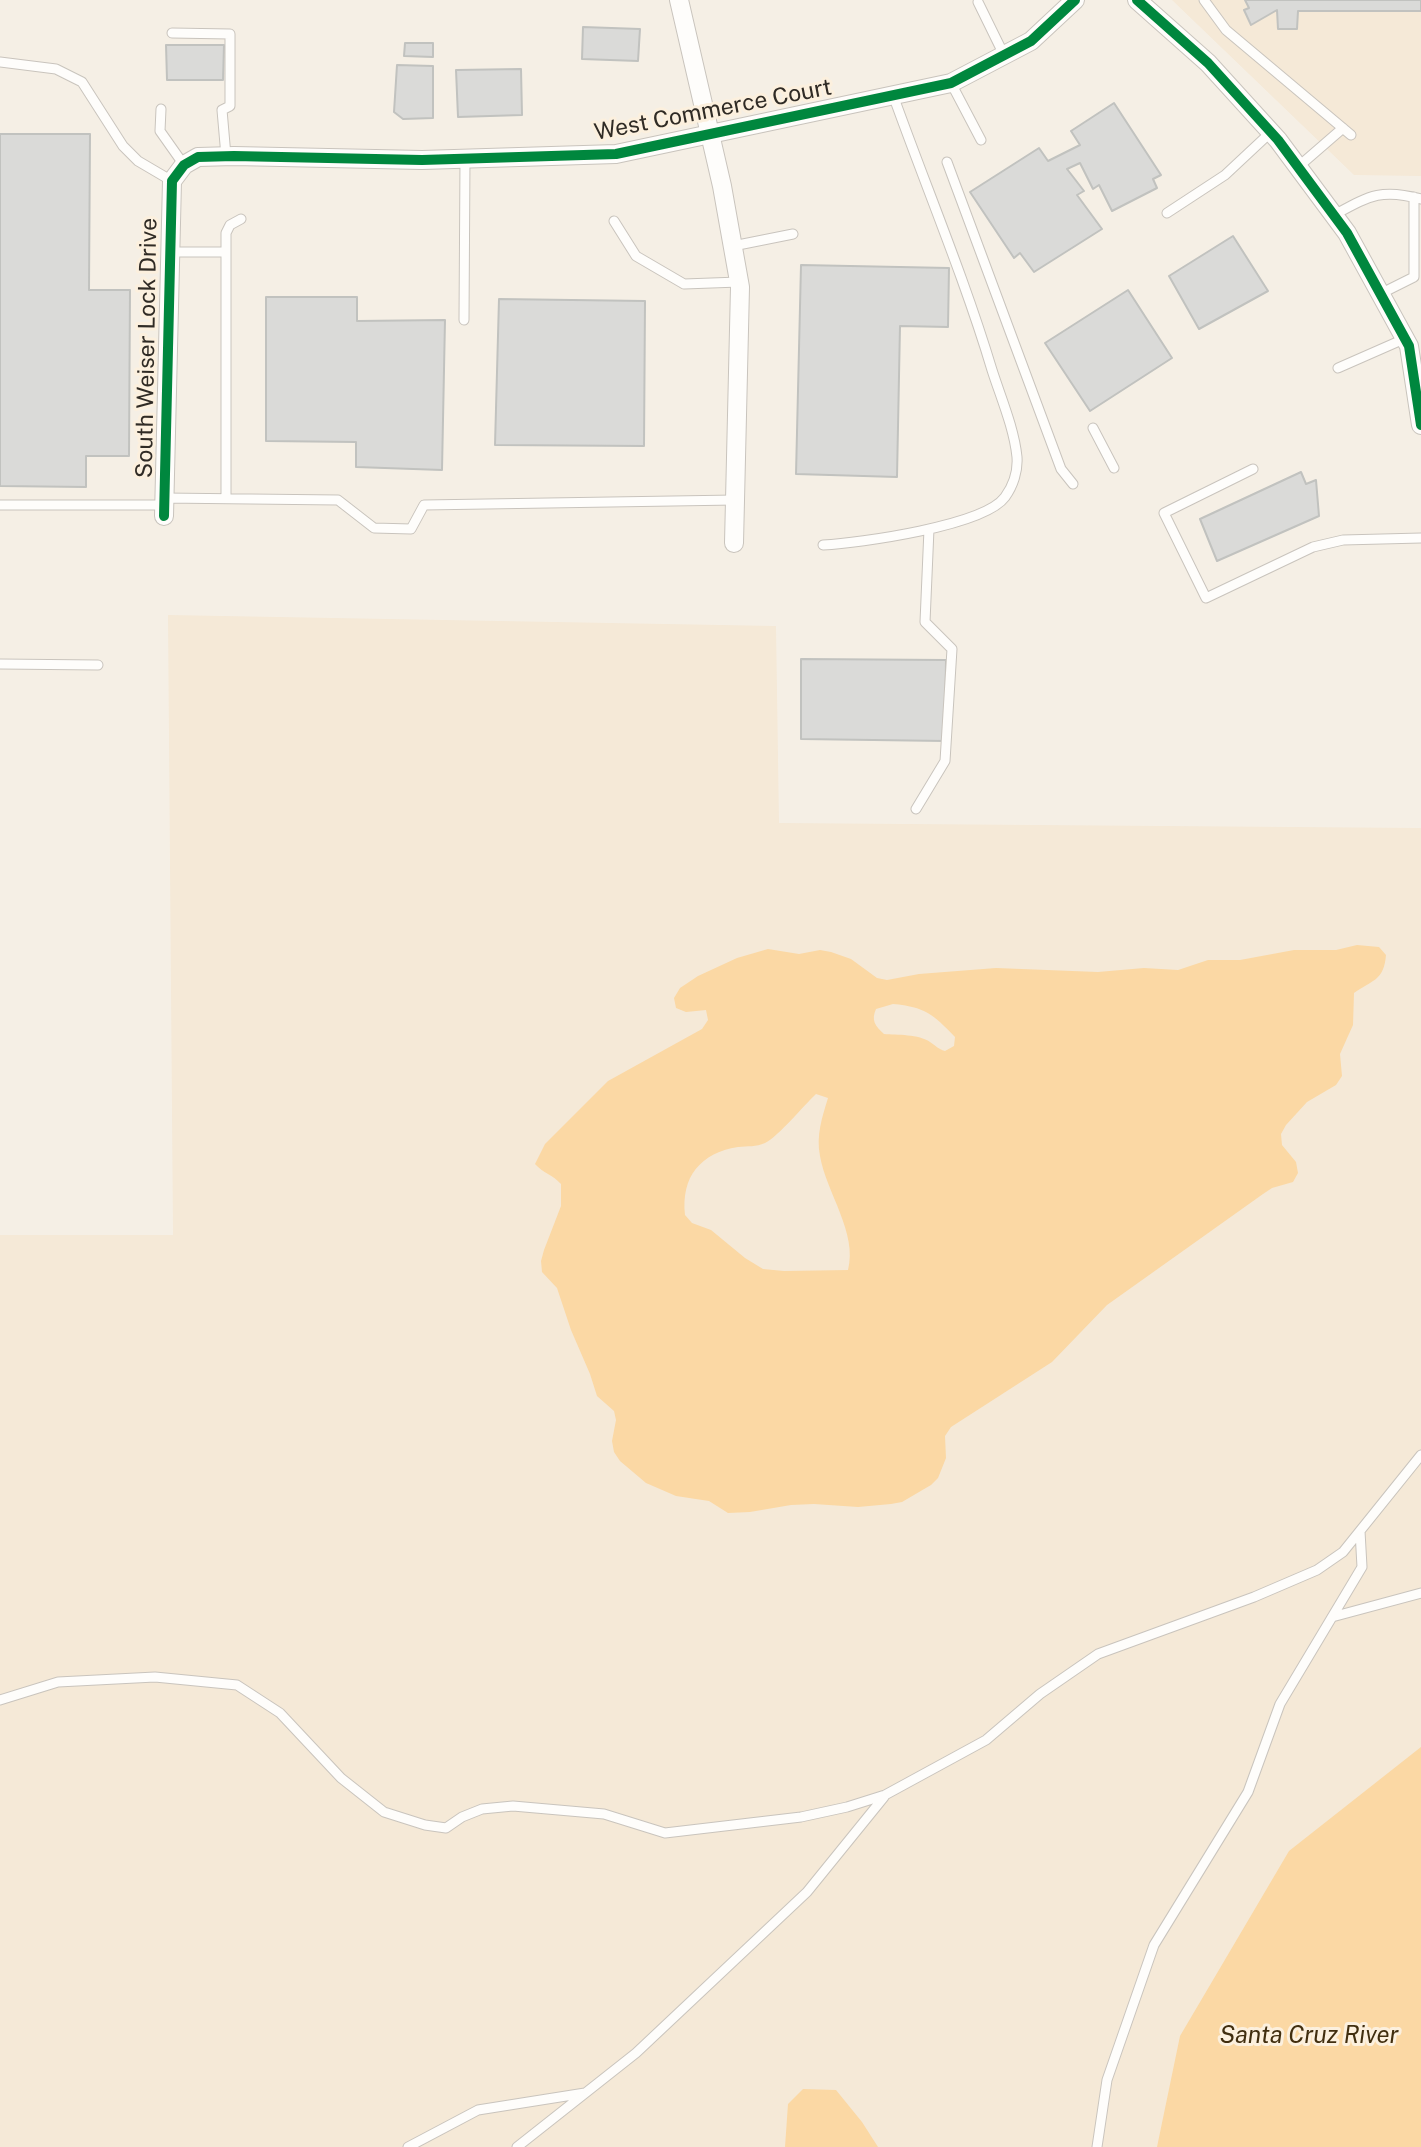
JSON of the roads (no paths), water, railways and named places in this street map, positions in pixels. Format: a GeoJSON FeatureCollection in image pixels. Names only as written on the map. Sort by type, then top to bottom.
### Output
{"type":"FeatureCollection","features":[{"type":"Feature","properties":{"kind":"street"},"geometry":{"type":"LineString","coordinates":[[679,0],[739,282],[734,543]]}},
{"type":"Feature","properties":{"kind":"street","name":"West Commerce Court"},"geometry":{"type":"LineString","coordinates":[[184,165],[198,157],[226,156],[465,159],[616,154],[951,83],[1031,41],[1075,0]]}},
{"type":"Feature","properties":{"kind":"street"},"geometry":{"type":"LineString","coordinates":[[1137,0],[1208,63],[1271,132],[1347,233],[1409,346],[1416,367],[1421,425]]}},
{"type":"Feature","properties":{"kind":"street"},"geometry":{"type":"LineString","coordinates":[[172,181],[184,165]]}},
{"type":"Feature","properties":{"kind":"street","name":"South Weiser Lock Drive"},"geometry":{"type":"LineString","coordinates":[[164,506],[172,181]]}},
{"type":"Feature","properties":{"kind":"lane"},"geometry":{"type":"LineString","coordinates":[[1204,0],[1226,30],[1347,131],[1298,167]]}},
{"type":"Feature","properties":{"kind":"lane"},"geometry":{"type":"LineString","coordinates":[[978,2],[1004,55]]}},
{"type":"Feature","properties":{"kind":"lane"},"geometry":{"type":"LineString","coordinates":[[172,33],[230,34],[230,106],[222,110],[226,156]]}},
{"type":"Feature","properties":{"kind":"lane"},"geometry":{"type":"LineString","coordinates":[[0,62],[56,69],[82,82],[123,146],[138,161],[172,181]]}},
{"type":"Feature","properties":{"kind":"lane"},"geometry":{"type":"LineString","coordinates":[[951,83],[981,140]]}},
{"type":"Feature","properties":{"kind":"lane"},"geometry":{"type":"LineString","coordinates":[[823,545],[845,544],[929,529],[988,511],[1004,499],[1013,483],[1017,467],[1017,456],[981,333],[893,95]]}},
{"type":"Feature","properties":{"kind":"lane"},"geometry":{"type":"LineString","coordinates":[[161,109],[160,131],[184,165]]}},
{"type":"Feature","properties":{"kind":"lane"},"geometry":{"type":"LineString","coordinates":[[1167,213],[1225,175],[1271,132]]}},
{"type":"Feature","properties":{"kind":"lane"},"geometry":{"type":"LineString","coordinates":[[464,320],[465,159]]}},
{"type":"Feature","properties":{"kind":"lane"},"geometry":{"type":"LineString","coordinates":[[947,162],[1061,469],[1073,484]]}},
{"type":"Feature","properties":{"kind":"lane"},"geometry":{"type":"LineString","coordinates":[[1334,215],[1366,198],[1400,193],[1418,198],[1418,280],[1380,294]]}},
{"type":"Feature","properties":{"kind":"lane"},"geometry":{"type":"LineString","coordinates":[[226,498],[226,233],[230,225],[241,219]]}},
{"type":"Feature","properties":{"kind":"lane"},"geometry":{"type":"LineString","coordinates":[[614,221],[636,256],[684,284],[739,282]]}},
{"type":"Feature","properties":{"kind":"lane"},"geometry":{"type":"LineString","coordinates":[[733,246],[793,234]]}},
{"type":"Feature","properties":{"kind":"lane"},"geometry":{"type":"LineString","coordinates":[[170,252],[226,252]]}},
{"type":"Feature","properties":{"kind":"lane"},"geometry":{"type":"LineString","coordinates":[[1338,368],[1404,338]]}},
{"type":"Feature","properties":{"kind":"lane"},"geometry":{"type":"LineString","coordinates":[[1093,428],[1114,468]]}},
{"type":"Feature","properties":{"kind":"lane"},"geometry":{"type":"LineString","coordinates":[[1253,469],[1164,513],[1206,598],[1313,547],[1343,540],[1421,538]]}},
{"type":"Feature","properties":{"kind":"lane"},"geometry":{"type":"LineString","coordinates":[[0,505],[164,506],[226,498],[338,500],[374,528],[411,529],[424,505],[735,500]]}},
{"type":"Feature","properties":{"kind":"lane"},"geometry":{"type":"LineString","coordinates":[[916,809],[945,761],[952,649],[925,622],[929,529]]}},
{"type":"Feature","properties":{"kind":"lane"},"geometry":{"type":"LineString","coordinates":[[0,664],[98,665]]}},
{"type":"Feature","properties":{"kind":"lane"},"geometry":{"type":"LineString","coordinates":[[0,1700],[58,1682],[155,1677],[237,1685],[280,1713],[341,1778],[384,1812],[425,1825],[446,1828],[461,1817],[482,1809],[513,1806],[604,1814],[664,1833],[801,1817],[885,1795],[986,1740],[1040,1694],[1098,1654],[1241,1602],[1317,1570],[1343,1552],[1421,1455]]}},
{"type":"Feature","properties":{"kind":"lane"},"geometry":{"type":"LineString","coordinates":[[1097,2147],[1107,2080],[1154,1945],[1248,1792],[1280,1704],[1362,1567],[1360,1531]]}},
{"type":"Feature","properties":{"kind":"lane"},"geometry":{"type":"LineString","coordinates":[[1332,1617],[1421,1593]]}},
{"type":"Feature","properties":{"kind":"lane"},"geometry":{"type":"LineString","coordinates":[[517,2147],[636,2053],[807,1892],[885,1795]]}},
{"type":"Feature","properties":{"kind":"lane"},"geometry":{"type":"LineString","coordinates":[[408,2147],[478,2110],[585,2093]]}},
{"type":"Feature","properties":{"kind":"water"},"geometry":{"type":"Polygon","coordinates":[[[1357,945],[1379,947],[1386,955],[1385,964],[1376,979],[1354,993],[1353,1025],[1340,1054],[1342,1076],[1336,1085],[1307,1102],[1281,1134],[1282,1145],[1296,1162],[1298,1173],[1293,1182],[1272,1188],[1107,1305],[1052,1362],[951,1427],[945,1436],[946,1458],[938,1478],[931,1485],[902,1502],[891,1504],[858,1507],[791,1505],[728,1513],[709,1501],[676,1496],[646,1483],[620,1461],[614,1452],[612,1441],[616,1420],[614,1411],[597,1396],[557,1288],[542,1272],[544,1250],[561,1206],[561,1184],[535,1164],[545,1144],[608,1081],[702,1029],[708,1020],[706,1010],[686,1012],[676,1008],[674,998],[680,988],[698,976],[737,958],[768,949],[799,954],[820,950],[831,952],[851,959],[877,978],[887,980],[919,974],[996,968],[1098,972],[1144,968],[1178,970],[1208,960],[1240,960],[1294,950],[1336,950],[1357,945]],[[893,1004],[876,1009],[875,1023],[884,1034],[925,1039],[945,1051],[954,1046],[955,1037],[934,1017],[913,1007],[893,1004]],[[816,1094],[784,1128],[765,1143],[725,1150],[703,1161],[690,1178],[686,1189],[685,1215],[692,1223],[711,1230],[763,1269],[848,1270],[849,1242],[823,1170],[819,1148],[820,1127],[828,1098],[816,1094]]]}},
{"type":"Feature","properties":{"kind":"water","name":"Santa Cruz River"},"geometry":{"type":"Polygon","coordinates":[[[1421,1747],[1421,2147],[1157,2147],[1180,2036],[1289,1851],[1421,1747]]]}},
{"type":"Feature","properties":{"kind":"water"},"geometry":{"type":"Polygon","coordinates":[[[803,2089],[836,2090],[878,2147],[785,2147],[788,2104],[803,2089]]]}}]}
